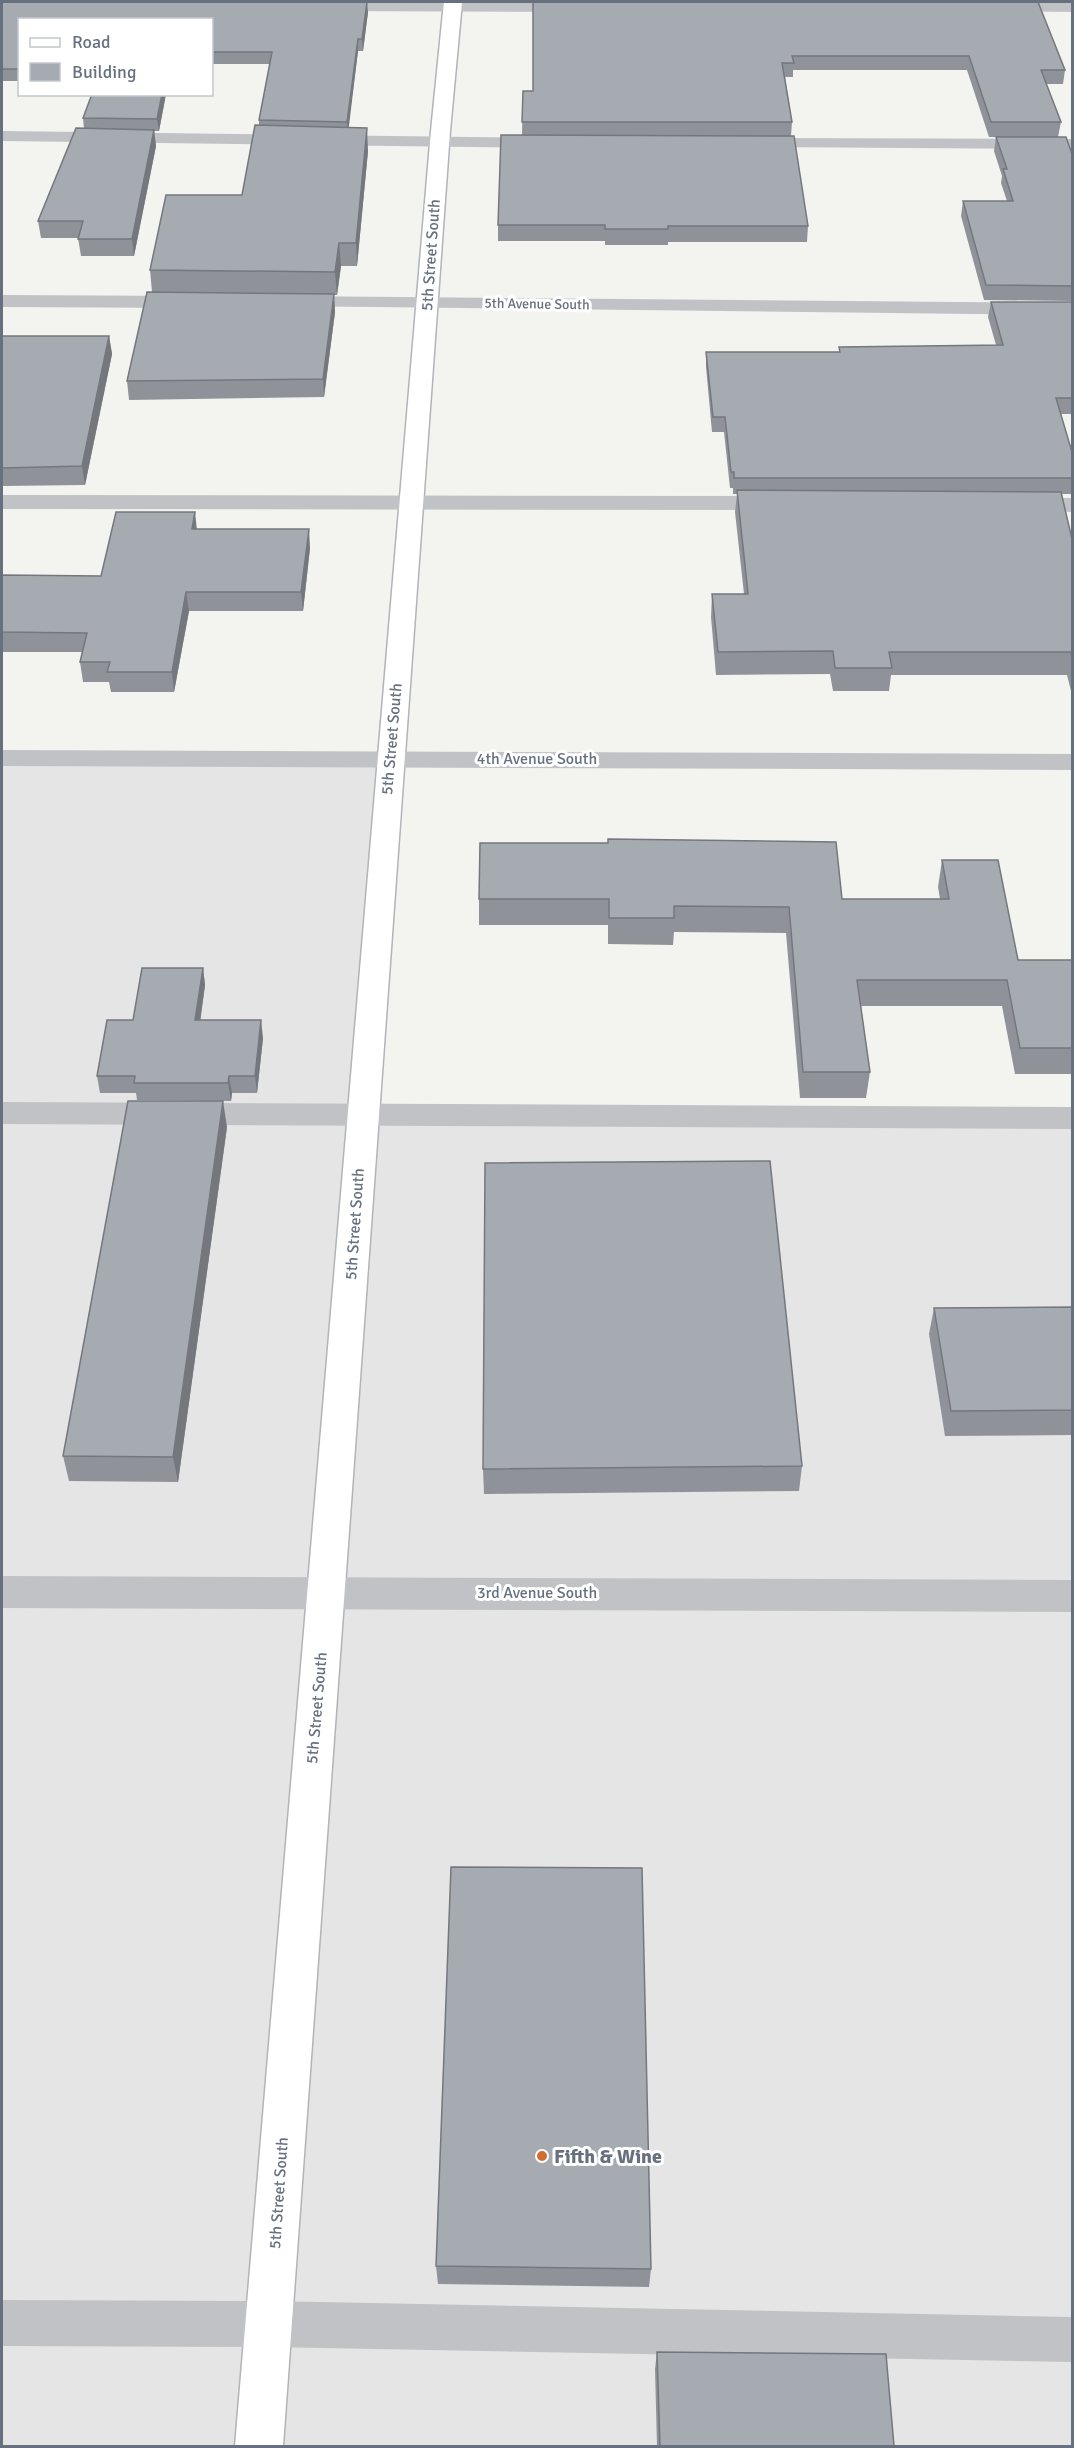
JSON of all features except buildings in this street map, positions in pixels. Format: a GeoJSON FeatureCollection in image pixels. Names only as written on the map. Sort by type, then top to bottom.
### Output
{"type":"FeatureCollection","features":[{"type":"Feature","properties":{"kind":"main road","name":"5th Street South"},"geometry":{"type":"LineString","coordinates":[[259,2446],[390,758],[439,143],[453,4]]}},
{"type":"Feature","properties":{"kind":"street"},"geometry":{"type":"LineString","coordinates":[[309,6],[453,4],[596,7]]}},
{"type":"Feature","properties":{"kind":"street"},"geometry":{"type":"LineString","coordinates":[[977,7],[1072,8]]}},
{"type":"Feature","properties":{"kind":"street"},"geometry":{"type":"LineString","coordinates":[[2,301],[215,302]]}},
{"type":"Feature","properties":{"kind":"street","name":"5th Avenue South"},"geometry":{"type":"LineString","coordinates":[[262,302],[1072,309]]}},
{"type":"Feature","properties":{"kind":"street","name":"4th Avenue South"},"geometry":{"type":"LineString","coordinates":[[2,758],[1072,762]]}},
{"type":"Feature","properties":{"kind":"street","name":"3rd Avenue South"},"geometry":{"type":"LineString","coordinates":[[2,1592],[1072,1596]]}},
{"type":"Feature","properties":{"kind":"lane"},"geometry":{"type":"LineString","coordinates":[[2,136],[559,143]]}},
{"type":"Feature","properties":{"kind":"lane"},"geometry":{"type":"LineString","coordinates":[[738,143],[1072,144]]}},
{"type":"Feature","properties":{"kind":"lane"},"geometry":{"type":"LineString","coordinates":[[2,502],[411,501],[801,504]]}},
{"type":"Feature","properties":{"kind":"lane"},"geometry":{"type":"LineString","coordinates":[[1002,505],[1072,505]]}},
{"type":"Feature","properties":{"kind":"lane"},"geometry":{"type":"LineString","coordinates":[[2,1113],[1072,1118]]}},
{"type":"Feature","properties":{"kind":"lane"},"geometry":{"type":"LineString","coordinates":[[2,2323],[269,2324],[1072,2340]]}},
{"type":"Feature","properties":{"kind":"shaded area"},"geometry":{"type":"Polygon","coordinates":[[[2,758],[390,758],[363,1115],[1072,1118],[1072,2446],[2,2446],[2,758]]]}},
{"type":"Feature","properties":{"kind":"place","name":"Fifth & Wine"},"geometry":{"type":"Point","coordinates":[542,2156]}}]}
